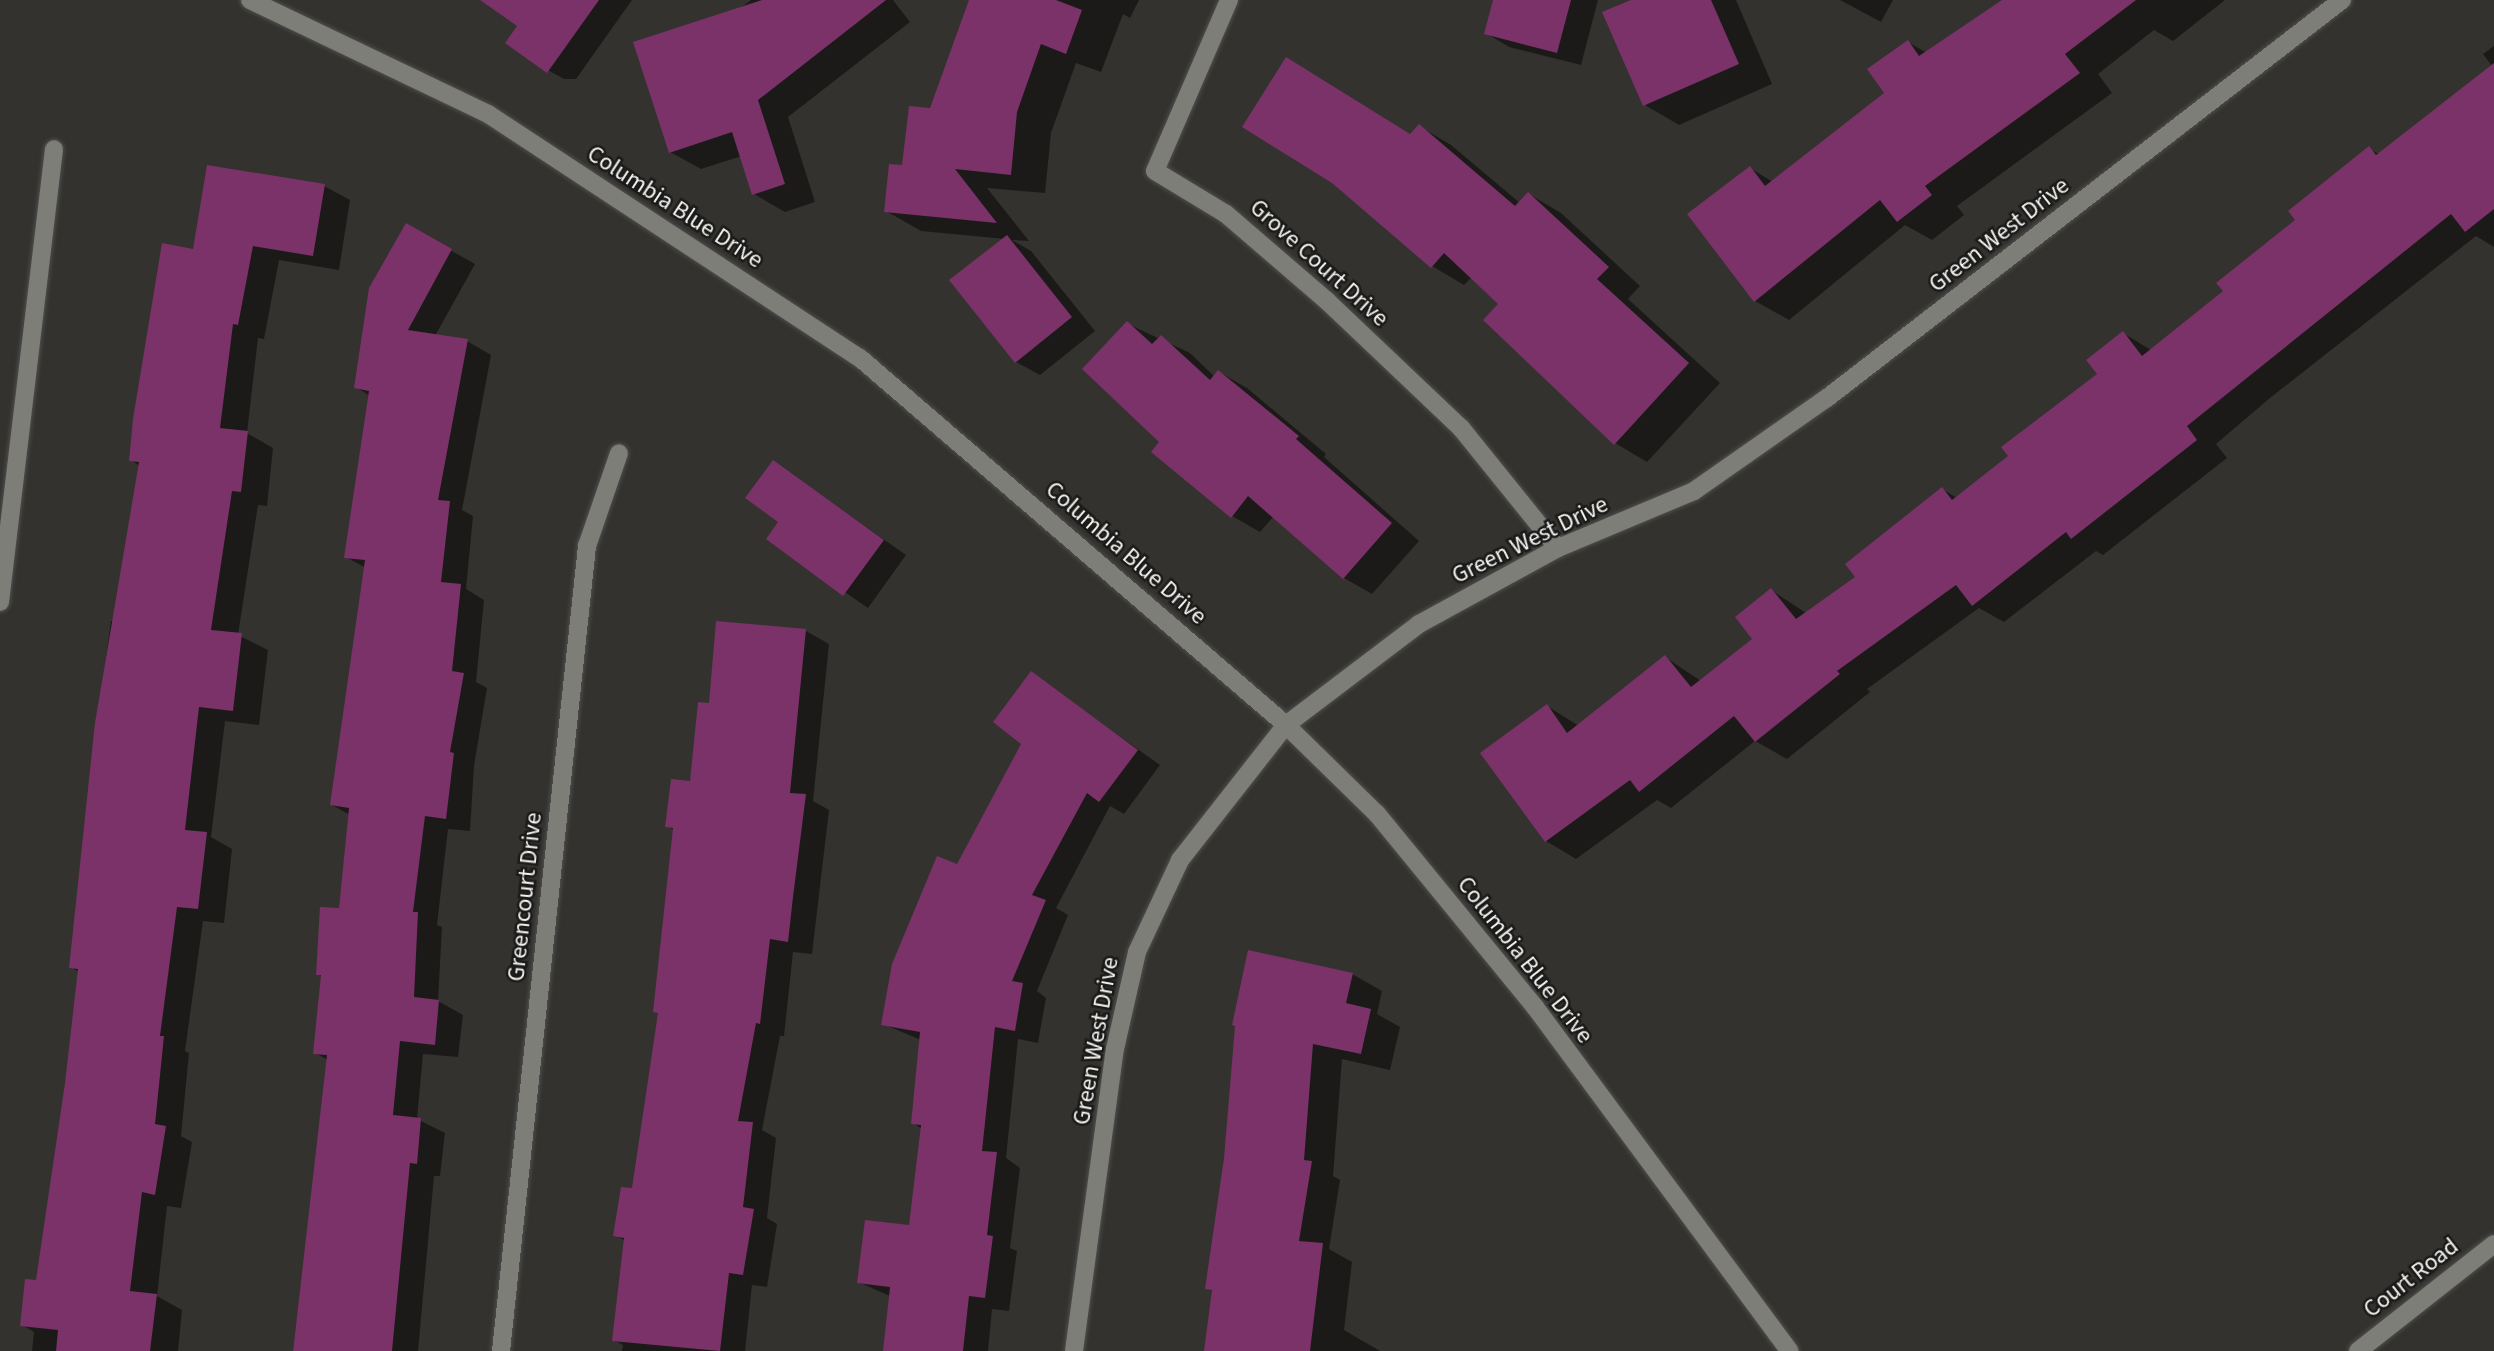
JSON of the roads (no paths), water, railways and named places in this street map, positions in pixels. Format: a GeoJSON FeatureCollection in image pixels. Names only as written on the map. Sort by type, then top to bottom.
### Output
{"type":"FeatureCollection","features":[{"type":"Feature","properties":{"kind":"street","name":"Columbia Blue Drive"},"geometry":{"type":"LineString","coordinates":[[250,0],[488,114],[860,358],[1286,725],[1377,814],[1535,1007],[1790,1351]]}},
{"type":"Feature","properties":{"kind":"street","name":"Grove Court Drive"},"geometry":{"type":"LineString","coordinates":[[1228,0],[1155,172],[1226,214],[1327,301],[1461,428],[1559,548]]}},
{"type":"Feature","properties":{"kind":"street","name":"Green West Drive"},"geometry":{"type":"LineString","coordinates":[[1074,1351],[1115,1049],[1137,951],[1180,860],[1286,725],[1419,624],[1559,548],[1694,491],[1827,398],[2342,0]]}},
{"type":"Feature","properties":{"kind":"street"},"geometry":{"type":"LineString","coordinates":[[0,602],[54,149]]}},
{"type":"Feature","properties":{"kind":"street","name":"Greencourt Drive"},"geometry":{"type":"LineString","coordinates":[[501,1351],[587,546],[619,453]]}},
{"type":"Feature","properties":{"kind":"street","name":"Court Road"},"geometry":{"type":"LineString","coordinates":[[2358,1351],[2494,1244]]}}]}
